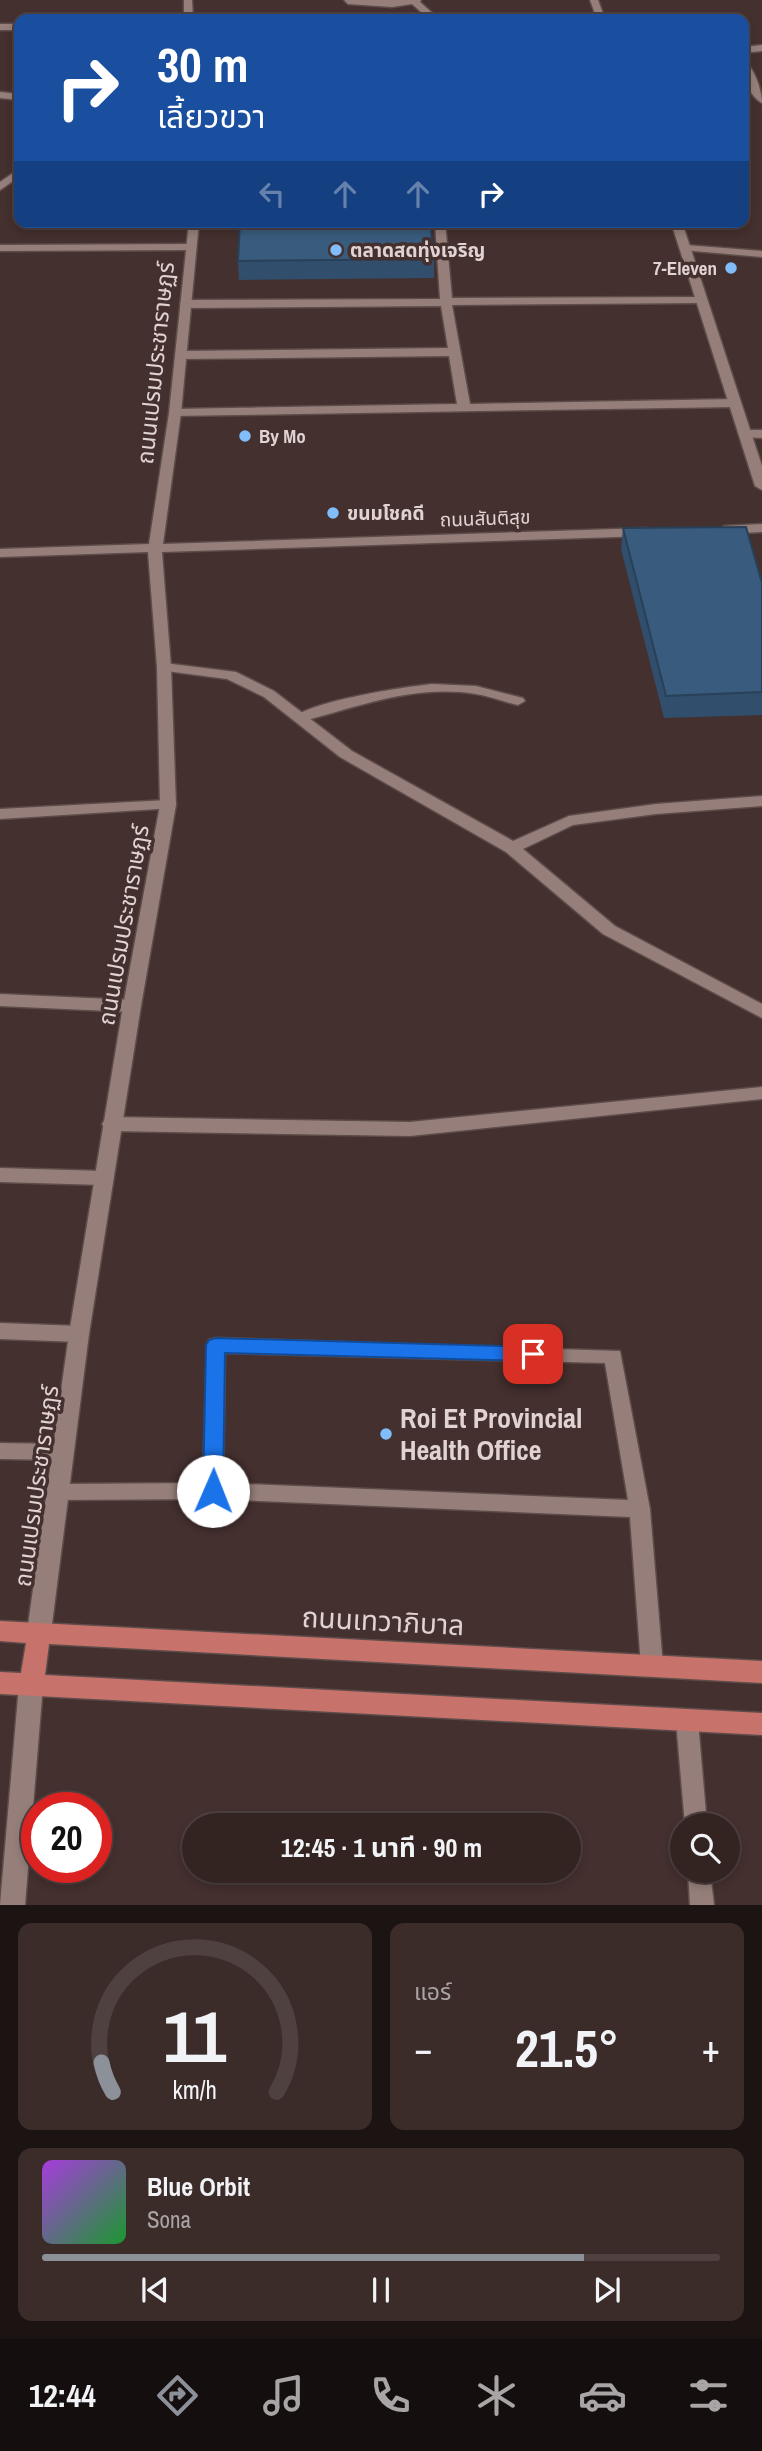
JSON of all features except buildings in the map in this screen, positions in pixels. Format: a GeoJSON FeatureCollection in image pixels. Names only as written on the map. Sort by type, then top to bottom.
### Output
{"type":"FeatureCollection","features":[{"type":"Feature","properties":{"kind":"main road","name":"ถนนเทวาภิบาล"},"geometry":{"type":"LineString","coordinates":[[0,1630],[762,1672]]}},
{"type":"Feature","properties":{"kind":"main road"},"geometry":{"type":"LineString","coordinates":[[32,1685],[39,1633]]}},
{"type":"Feature","properties":{"kind":"main road"},"geometry":{"type":"LineString","coordinates":[[0,1683],[762,1724]]}},
{"type":"Feature","properties":{"kind":"street"},"geometry":{"type":"LineString","coordinates":[[348,1],[392,4],[416,1],[429,14]]}},
{"type":"Feature","properties":{"kind":"street"},"geometry":{"type":"LineString","coordinates":[[749,76],[762,100]]}},
{"type":"Feature","properties":{"kind":"street"},"geometry":{"type":"LineString","coordinates":[[0,187],[14,176]]}},
{"type":"Feature","properties":{"kind":"street","name":"ถนนเปรมประชาราษฏร์"},"geometry":{"type":"LineString","coordinates":[[39,1633],[103,1178],[168,805],[164,667],[155,548],[175,413],[193,228]]}},
{"type":"Feature","properties":{"kind":"street"},"geometry":{"type":"LineString","coordinates":[[440,228],[446,302],[464,408]]}},
{"type":"Feature","properties":{"kind":"street"},"geometry":{"type":"LineString","coordinates":[[678,228],[762,486]]}},
{"type":"Feature","properties":{"kind":"street"},"geometry":{"type":"LineString","coordinates":[[0,248],[190,247]]}},
{"type":"Feature","properties":{"kind":"street"},"geometry":{"type":"LineString","coordinates":[[686,248],[762,254]]}},
{"type":"Feature","properties":{"kind":"street"},"geometry":{"type":"LineString","coordinates":[[186,304],[700,300]]}},
{"type":"Feature","properties":{"kind":"street"},"geometry":{"type":"LineString","coordinates":[[181,355],[455,352]]}},
{"type":"Feature","properties":{"kind":"street"},"geometry":{"type":"LineString","coordinates":[[175,413],[736,403]]}},
{"type":"Feature","properties":{"kind":"street"},"geometry":{"type":"LineString","coordinates":[[747,434],[762,434]]}},
{"type":"Feature","properties":{"kind":"street"},"geometry":{"type":"LineString","coordinates":[[707,530],[762,528]]}},
{"type":"Feature","properties":{"kind":"street","name":"ถนนสันติสุข"},"geometry":{"type":"LineString","coordinates":[[0,553],[666,531]]}},
{"type":"Feature","properties":{"kind":"street"},"geometry":{"type":"LineString","coordinates":[[164,667],[231,676],[269,694],[346,754],[512,848],[609,930],[762,1012]]}},
{"type":"Feature","properties":{"kind":"street"},"geometry":{"type":"LineString","coordinates":[[512,848],[569,821],[656,809],[762,801]]}},
{"type":"Feature","properties":{"kind":"street"},"geometry":{"type":"LineString","coordinates":[[0,814],[168,805]]}},
{"type":"Feature","properties":{"kind":"street"},"geometry":{"type":"LineString","coordinates":[[0,1000],[132,1006]]}},
{"type":"Feature","properties":{"kind":"street"},"geometry":{"type":"LineString","coordinates":[[112,1124],[410,1129],[762,1093]]}},
{"type":"Feature","properties":{"kind":"street"},"geometry":{"type":"LineString","coordinates":[[0,1175],[103,1178]]}},
{"type":"Feature","properties":{"kind":"street"},"geometry":{"type":"LineString","coordinates":[[0,1331],[79,1334]]}},
{"type":"Feature","properties":{"kind":"street"},"geometry":{"type":"LineString","coordinates":[[12,1905],[32,1685]]}},
{"type":"Feature","properties":{"kind":"lane"},"geometry":{"type":"LineString","coordinates":[[300,718],[350,700],[425,690],[475,690],[518,701]]}},
{"type":"Feature","properties":{"kind":"lane"},"geometry":{"type":"LineString","coordinates":[[213,1491],[216,1345],[612,1356],[640,1509],[652,1666]]}},
{"type":"Feature","properties":{"kind":"lane"},"geometry":{"type":"LineString","coordinates":[[0,1451],[64,1452]]}},
{"type":"Feature","properties":{"kind":"lane"},"geometry":{"type":"LineString","coordinates":[[58,1492],[213,1491],[640,1509]]}},
{"type":"Feature","properties":{"kind":"lane"},"geometry":{"type":"LineString","coordinates":[[687,1721],[694,1813]]}},
{"type":"Feature","properties":{"kind":"lane"},"geometry":{"type":"LineString","coordinates":[[700,1883],[702,1905]]}},
{"type":"Feature","properties":{"kind":"place","name":"ตลาดสดทุ่งเจริญ"},"geometry":{"type":"Point","coordinates":[336,250]}},
{"type":"Feature","properties":{"kind":"place","name":"7-Eleven"},"geometry":{"type":"Point","coordinates":[731,268]}},
{"type":"Feature","properties":{"kind":"place","name":"By Mo"},"geometry":{"type":"Point","coordinates":[245,436]}},
{"type":"Feature","properties":{"kind":"place","name":"ขนมโชคดี"},"geometry":{"type":"Point","coordinates":[333,513]}},
{"type":"Feature","properties":{"kind":"place","name":"Roi Et Provincial Health Office"},"geometry":{"type":"Point","coordinates":[386,1434]}},
{"type":"Feature","properties":{"kind":"route"},"geometry":{"type":"LineString","coordinates":[[213,1491],[216,1345],[533,1354]]}}]}
